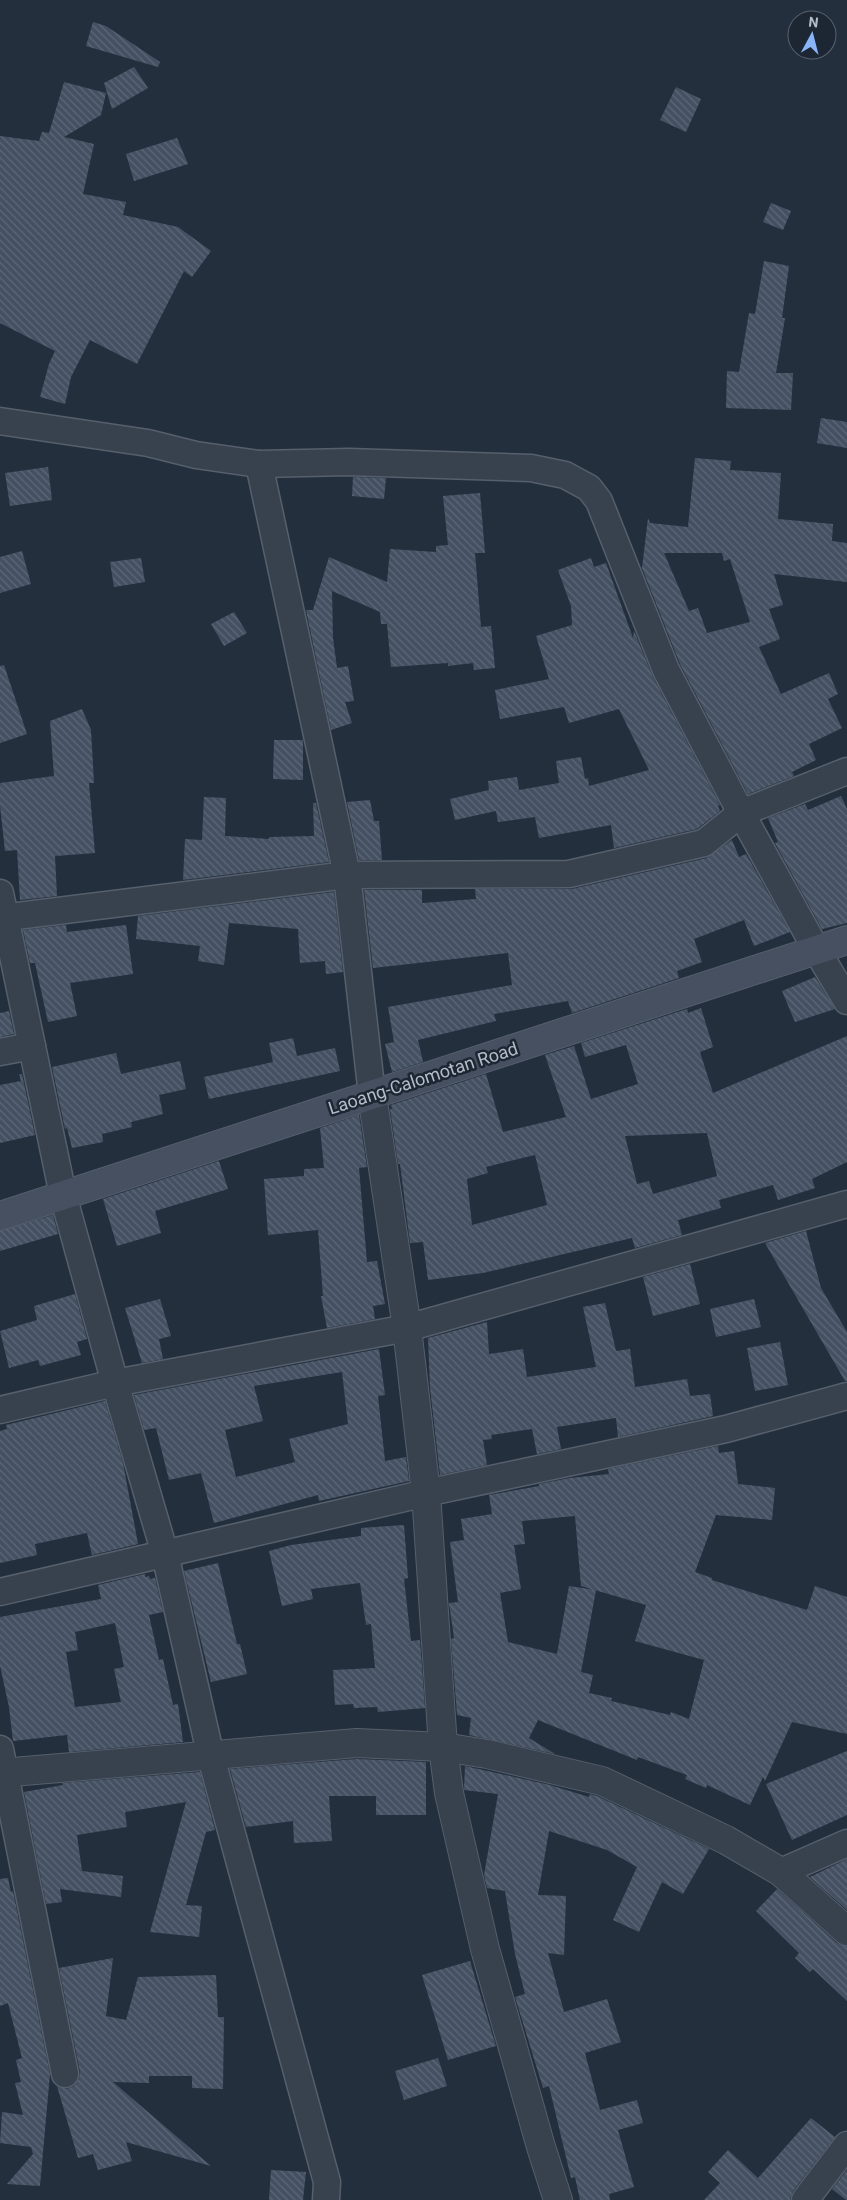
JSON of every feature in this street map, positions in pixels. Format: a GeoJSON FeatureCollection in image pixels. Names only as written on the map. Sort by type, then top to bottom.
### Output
{"type":"FeatureCollection","features":[{"type":"Feature","properties":{"kind":"main road","name":"Laoang-Calomotan Road"},"geometry":{"type":"LineString","coordinates":[[0,1216],[847,940]]}},
{"type":"Feature","properties":{"kind":"street"},"geometry":{"type":"LineString","coordinates":[[0,421],[148,443],[196,455],[259,464],[349,462],[531,468],[565,475],[590,488],[599,501],[666,670],[741,813],[847,1001]]}},
{"type":"Feature","properties":{"kind":"street"},"geometry":{"type":"LineString","coordinates":[[259,464],[347,875],[372,1095],[407,1328],[426,1493],[443,1746],[449,1793],[485,1949],[540,2147],[558,2200]]}},
{"type":"Feature","properties":{"kind":"street"},"geometry":{"type":"LineString","coordinates":[[326,2200],[327,2182],[212,1757],[165,1554],[114,1383],[63,1195],[2,910],[347,875],[569,874],[704,843],[741,813],[847,771]]}},
{"type":"Feature","properties":{"kind":"street"},"geometry":{"type":"LineString","coordinates":[[0,1052],[32,1046]]}},
{"type":"Feature","properties":{"kind":"street"},"geometry":{"type":"LineString","coordinates":[[0,1410],[114,1383],[407,1328],[847,1204]]}},
{"type":"Feature","properties":{"kind":"street"},"geometry":{"type":"LineString","coordinates":[[0,1592],[426,1493],[726,1429],[847,1396]]}},
{"type":"Feature","properties":{"kind":"street"},"geometry":{"type":"LineString","coordinates":[[65,2074],[2,1765],[212,1757],[357,1743],[443,1746],[487,1754],[602,1781],[726,1840],[781,1872],[847,1931]]}},
{"type":"Feature","properties":{"kind":"street"},"geometry":{"type":"LineString","coordinates":[[781,1872],[847,1843]]}},
{"type":"Feature","properties":{"kind":"street"},"geometry":{"type":"LineString","coordinates":[[805,2200],[847,2145]]}},
{"type":"Feature","properties":{"kind":"building"},"geometry":{"type":"Polygon","coordinates":[[[93,22],[106,26],[160,62],[158,67],[86,46],[93,22]]]}},
{"type":"Feature","properties":{"kind":"building"},"geometry":{"type":"Polygon","coordinates":[[[134,67],[148,88],[112,109],[104,83],[134,67]]]}},
{"type":"Feature","properties":{"kind":"building"},"geometry":{"type":"Polygon","coordinates":[[[64,82],[106,93],[101,115],[64,137],[94,144],[83,194],[126,202],[123,215],[178,227],[211,251],[192,277],[184,271],[137,364],[90,340],[71,377],[65,404],[40,397],[49,364],[55,351],[0,323],[0,136],[39,141],[42,132],[49,133],[64,82]]]}},
{"type":"Feature","properties":{"kind":"building"},"geometry":{"type":"Polygon","coordinates":[[[676,87],[701,99],[686,132],[660,120],[676,87]]]}},
{"type":"Feature","properties":{"kind":"building"},"geometry":{"type":"Polygon","coordinates":[[[177,138],[188,164],[134,181],[126,154],[177,138]]]}},
{"type":"Feature","properties":{"kind":"building"},"geometry":{"type":"Polygon","coordinates":[[[771,203],[791,211],[783,230],[763,222],[771,203]]]}},
{"type":"Feature","properties":{"kind":"building"},"geometry":{"type":"Polygon","coordinates":[[[764,261],[789,266],[782,318],[785,318],[776,373],[793,373],[791,410],[726,408],[727,371],[739,372],[749,313],[755,314],[764,261]]]}},
{"type":"Feature","properties":{"kind":"building"},"geometry":{"type":"Polygon","coordinates":[[[821,418],[847,422],[847,448],[817,443],[821,418]]]}},
{"type":"Feature","properties":{"kind":"building"},"geometry":{"type":"Polygon","coordinates":[[[695,458],[731,461],[730,470],[781,473],[778,519],[833,524],[832,541],[847,543],[847,582],[774,574],[783,605],[769,609],[780,639],[759,647],[781,694],[829,673],[838,694],[828,699],[842,728],[809,744],[816,760],[792,772],[794,776],[748,794],[680,664],[642,568],[648,518],[650,523],[688,527],[695,458]],[[664,553],[689,611],[698,608],[707,633],[750,622],[730,559],[724,561],[722,553],[664,553]]]}},
{"type":"Feature","properties":{"kind":"building"},"geometry":{"type":"Polygon","coordinates":[[[48,467],[52,500],[10,506],[5,473],[48,467]]]}},
{"type":"Feature","properties":{"kind":"building"},"geometry":{"type":"Polygon","coordinates":[[[353,477],[386,478],[384,499],[352,496],[353,477]]]}},
{"type":"Feature","properties":{"kind":"building"},"geometry":{"type":"Polygon","coordinates":[[[480,493],[485,553],[475,553],[481,627],[491,626],[495,668],[474,670],[473,663],[448,666],[448,663],[391,667],[387,624],[381,624],[380,612],[332,591],[333,638],[337,668],[348,666],[354,701],[345,702],[352,723],[331,730],[306,610],[313,610],[329,557],[387,582],[390,549],[436,552],[436,546],[448,545],[443,496],[480,493]]]}},
{"type":"Feature","properties":{"kind":"building"},"geometry":{"type":"Polygon","coordinates":[[[22,551],[31,584],[0,593],[0,557],[22,551]]]}},
{"type":"Feature","properties":{"kind":"building"},"geometry":{"type":"Polygon","coordinates":[[[141,558],[145,582],[114,587],[110,562],[141,558]]]}},
{"type":"Feature","properties":{"kind":"building"},"geometry":{"type":"Polygon","coordinates":[[[591,558],[594,567],[606,563],[633,638],[634,631],[653,677],[720,805],[718,806],[720,811],[697,829],[614,848],[611,825],[539,838],[535,817],[498,822],[496,811],[455,820],[450,799],[489,790],[488,781],[517,777],[519,790],[559,783],[556,761],[581,757],[585,779],[588,778],[589,786],[649,770],[619,709],[569,723],[564,707],[500,719],[495,690],[549,679],[536,636],[572,625],[571,606],[558,570],[591,558]]]}},
{"type":"Feature","properties":{"kind":"building"},"geometry":{"type":"Polygon","coordinates":[[[234,612],[247,633],[224,646],[211,624],[234,612]]]}},
{"type":"Feature","properties":{"kind":"building"},"geometry":{"type":"Polygon","coordinates":[[[4,665],[27,734],[0,743],[0,666],[4,665]]]}},
{"type":"Feature","properties":{"kind":"building"},"geometry":{"type":"Polygon","coordinates":[[[82,709],[91,730],[94,783],[89,783],[95,853],[55,856],[57,896],[20,900],[17,850],[5,851],[0,806],[0,783],[54,776],[50,721],[82,709]]]}},
{"type":"Feature","properties":{"kind":"building"},"geometry":{"type":"Polygon","coordinates":[[[274,740],[303,740],[303,780],[273,779],[274,740]]]}},
{"type":"Feature","properties":{"kind":"building"},"geometry":{"type":"Polygon","coordinates":[[[841,796],[847,809],[847,923],[822,929],[775,843],[778,842],[768,818],[805,804],[808,810],[841,796]]]}},
{"type":"Feature","properties":{"kind":"building"},"geometry":{"type":"Polygon","coordinates":[[[204,797],[226,798],[225,836],[269,839],[269,837],[314,836],[313,803],[316,803],[329,862],[183,880],[185,839],[202,840],[204,797]]]}},
{"type":"Feature","properties":{"kind":"building"},"geometry":{"type":"Polygon","coordinates":[[[370,800],[374,821],[379,821],[382,860],[359,860],[347,802],[370,800]]]}},
{"type":"Feature","properties":{"kind":"building"},"geometry":{"type":"Polygon","coordinates":[[[732,840],[739,857],[746,854],[790,932],[754,946],[744,920],[694,939],[702,962],[677,971],[679,978],[572,1013],[568,1001],[494,1014],[496,1021],[418,1040],[423,1062],[392,1072],[385,1044],[394,1042],[388,1007],[512,985],[508,953],[373,968],[364,890],[422,890],[422,903],[476,899],[475,889],[572,889],[707,858],[732,840]]]}},
{"type":"Feature","properties":{"kind":"building"},"geometry":{"type":"Polygon","coordinates":[[[334,892],[343,972],[326,974],[325,961],[300,963],[298,929],[229,923],[224,965],[198,961],[200,946],[136,939],[138,916],[334,892]]]}},
{"type":"Feature","properties":{"kind":"building"},"geometry":{"type":"Polygon","coordinates":[[[66,925],[67,932],[126,925],[133,974],[70,983],[77,1016],[48,1022],[35,963],[30,963],[23,930],[66,925]]]}},
{"type":"Feature","properties":{"kind":"building"},"geometry":{"type":"Polygon","coordinates":[[[815,977],[835,1009],[795,1022],[782,991],[815,977]]]}},
{"type":"Feature","properties":{"kind":"building"},"geometry":{"type":"Polygon","coordinates":[[[701,1008],[713,1047],[700,1052],[713,1093],[847,1036],[847,1162],[812,1179],[815,1188],[778,1200],[773,1185],[719,1200],[721,1208],[678,1220],[682,1235],[635,1248],[632,1238],[483,1273],[428,1280],[423,1242],[410,1243],[400,1164],[398,1164],[390,1109],[392,1109],[391,1105],[486,1074],[503,1132],[566,1117],[545,1055],[574,1046],[591,1099],[638,1084],[626,1045],[585,1057],[581,1043],[687,1009],[688,1013],[701,1008]],[[707,1133],[625,1136],[637,1184],[649,1181],[653,1194],[717,1176],[707,1133]],[[535,1155],[486,1167],[488,1173],[467,1179],[472,1225],[547,1205],[535,1155]]]}},
{"type":"Feature","properties":{"kind":"building"},"geometry":{"type":"Polygon","coordinates":[[[9,1011],[14,1034],[0,1037],[0,1013],[9,1011]]]}},
{"type":"Feature","properties":{"kind":"building"},"geometry":{"type":"Polygon","coordinates":[[[293,1038],[297,1056],[335,1048],[340,1071],[209,1099],[204,1077],[273,1062],[269,1043],[293,1038]]]}},
{"type":"Feature","properties":{"kind":"building"},"geometry":{"type":"Polygon","coordinates":[[[116,1053],[121,1074],[180,1061],[186,1089],[159,1095],[163,1114],[131,1122],[132,1127],[102,1134],[103,1142],[72,1148],[67,1128],[65,1129],[52,1067],[116,1053]]]}},
{"type":"Feature","properties":{"kind":"building"},"geometry":{"type":"Polygon","coordinates":[[[19,1074],[22,1074],[35,1135],[0,1143],[0,1085],[21,1081],[19,1074]]]}},
{"type":"Feature","properties":{"kind":"building"},"geometry":{"type":"Polygon","coordinates":[[[359,1115],[367,1167],[359,1168],[367,1262],[377,1261],[385,1304],[373,1306],[375,1319],[327,1328],[321,1296],[323,1296],[318,1230],[268,1235],[264,1179],[304,1176],[304,1169],[324,1168],[320,1128],[359,1115]]]}},
{"type":"Feature","properties":{"kind":"building"},"geometry":{"type":"Polygon","coordinates":[[[219,1161],[228,1189],[155,1211],[161,1233],[117,1246],[103,1199],[219,1161]]]}},
{"type":"Feature","properties":{"kind":"building"},"geometry":{"type":"Polygon","coordinates":[[[53,1215],[58,1234],[0,1251],[0,1231],[53,1215]]]}},
{"type":"Feature","properties":{"kind":"building"},"geometry":{"type":"Polygon","coordinates":[[[806,1231],[821,1288],[847,1332],[847,1381],[845,1381],[765,1243],[806,1231]]]}},
{"type":"Feature","properties":{"kind":"building"},"geometry":{"type":"Polygon","coordinates":[[[690,1264],[700,1304],[653,1316],[643,1277],[690,1264]]]}},
{"type":"Feature","properties":{"kind":"building"},"geometry":{"type":"Polygon","coordinates":[[[75,1294],[87,1339],[77,1342],[81,1355],[40,1366],[38,1360],[9,1368],[0,1331],[37,1320],[34,1306],[75,1294]]]}},
{"type":"Feature","properties":{"kind":"building"},"geometry":{"type":"Polygon","coordinates":[[[160,1299],[171,1336],[159,1339],[163,1359],[142,1363],[125,1308],[160,1299]]]}},
{"type":"Feature","properties":{"kind":"building"},"geometry":{"type":"Polygon","coordinates":[[[754,1299],[761,1327],[716,1337],[710,1309],[754,1299]]]}},
{"type":"Feature","properties":{"kind":"building"},"geometry":{"type":"Polygon","coordinates":[[[605,1303],[616,1351],[630,1349],[635,1387],[687,1379],[690,1396],[710,1394],[713,1416],[618,1437],[616,1418],[557,1427],[561,1449],[537,1454],[532,1429],[491,1435],[492,1439],[483,1440],[487,1465],[440,1475],[430,1388],[428,1338],[487,1322],[489,1354],[523,1349],[527,1377],[596,1367],[583,1307],[605,1303]]]}},
{"type":"Feature","properties":{"kind":"building"},"geometry":{"type":"Polygon","coordinates":[[[780,1342],[788,1385],[755,1391],[747,1348],[780,1342]]]}},
{"type":"Feature","properties":{"kind":"building"},"geometry":{"type":"Polygon","coordinates":[[[379,1349],[385,1395],[378,1396],[385,1461],[406,1457],[409,1481],[319,1501],[318,1495],[214,1523],[201,1473],[169,1480],[156,1428],[144,1430],[134,1395],[379,1349]],[[342,1372],[254,1386],[263,1421],[225,1430],[236,1477],[295,1462],[289,1439],[348,1424],[342,1372]]]}},
{"type":"Feature","properties":{"kind":"building"},"geometry":{"type":"Polygon","coordinates":[[[105,1401],[123,1463],[138,1544],[92,1555],[87,1533],[35,1544],[37,1555],[0,1563],[0,1431],[7,1429],[6,1425],[105,1401]]]}},
{"type":"Feature","properties":{"kind":"building"},"geometry":{"type":"Polygon","coordinates":[[[718,1446],[719,1453],[734,1451],[738,1484],[775,1488],[772,1520],[716,1515],[695,1572],[712,1578],[712,1580],[807,1610],[815,1586],[847,1597],[847,1734],[792,1722],[765,1781],[763,1777],[750,1805],[707,1785],[706,1788],[685,1779],[687,1775],[638,1757],[637,1760],[538,1720],[529,1738],[555,1754],[469,1735],[471,1718],[457,1715],[451,1639],[454,1638],[449,1603],[458,1602],[450,1542],[464,1540],[461,1519],[492,1514],[489,1495],[570,1478],[609,1474],[608,1469],[718,1446]],[[575,1516],[522,1521],[525,1544],[514,1545],[521,1589],[500,1593],[508,1642],[557,1654],[569,1586],[593,1590],[581,1586],[575,1516]],[[596,1590],[581,1672],[593,1675],[589,1693],[612,1698],[611,1701],[670,1715],[671,1712],[689,1719],[704,1660],[635,1641],[646,1605],[596,1590]]]}},
{"type":"Feature","properties":{"kind":"building"},"geometry":{"type":"Polygon","coordinates":[[[404,1525],[408,1578],[404,1579],[411,1641],[420,1640],[425,1708],[378,1712],[377,1707],[354,1708],[353,1704],[335,1705],[333,1670],[375,1668],[371,1624],[366,1625],[360,1583],[311,1589],[313,1599],[282,1606],[269,1551],[291,1545],[361,1536],[361,1528],[404,1525]]]}},
{"type":"Feature","properties":{"kind":"building"},"geometry":{"type":"Polygon","coordinates":[[[218,1563],[237,1644],[240,1644],[247,1674],[211,1682],[184,1571],[218,1563]]]}},
{"type":"Feature","properties":{"kind":"building"},"geometry":{"type":"Polygon","coordinates":[[[145,1574],[145,1577],[149,1576],[150,1579],[155,1578],[163,1612],[149,1615],[159,1660],[163,1659],[173,1705],[178,1704],[183,1742],[69,1752],[67,1735],[13,1741],[9,1707],[0,1666],[0,1617],[101,1599],[98,1585],[145,1574]],[[115,1623],[75,1632],[78,1650],[66,1652],[75,1707],[121,1702],[114,1669],[124,1667],[115,1623]]]}},
{"type":"Feature","properties":{"kind":"building"},"geometry":{"type":"Polygon","coordinates":[[[847,1751],[847,1815],[792,1840],[766,1784],[847,1751]]]}},
{"type":"Feature","properties":{"kind":"building"},"geometry":{"type":"Polygon","coordinates":[[[357,1759],[426,1762],[426,1815],[376,1815],[376,1796],[329,1796],[332,1841],[294,1843],[293,1821],[246,1827],[230,1769],[357,1759]]]}},
{"type":"Feature","properties":{"kind":"building"},"geometry":{"type":"Polygon","coordinates":[[[465,1766],[550,1785],[589,1797],[590,1794],[597,1796],[709,1849],[683,1894],[662,1882],[639,1932],[613,1920],[637,1867],[607,1850],[549,1831],[538,1895],[566,1896],[564,1955],[548,1953],[564,2012],[607,1999],[621,2042],[585,2053],[600,2110],[637,2100],[643,2123],[618,2130],[634,2187],[609,2194],[610,2200],[580,2200],[575,2177],[571,2178],[549,2086],[543,2088],[515,1997],[525,1994],[515,1954],[505,1891],[487,1888],[484,1875],[498,1794],[464,1790],[465,1766]]]}},
{"type":"Feature","properties":{"kind":"building"},"geometry":{"type":"Polygon","coordinates":[[[200,1772],[215,1830],[206,1832],[186,1905],[202,1906],[199,1937],[150,1932],[186,1802],[125,1812],[127,1827],[77,1835],[82,1871],[123,1876],[121,1897],[60,1889],[62,1902],[46,1904],[24,1792],[63,1785],[62,1783],[200,1772]]]}},
{"type":"Feature","properties":{"kind":"building"},"geometry":{"type":"Polygon","coordinates":[[[847,1859],[847,1910],[810,1877],[847,1859]]]}},
{"type":"Feature","properties":{"kind":"building"},"geometry":{"type":"Polygon","coordinates":[[[8,1878],[11,1892],[13,1891],[50,2074],[40,2186],[7,2184],[33,2154],[31,2147],[0,2143],[2,2112],[23,2115],[15,2083],[21,2082],[16,2060],[22,2058],[8,2003],[0,2006],[0,1879],[8,1878]]]}},
{"type":"Feature","properties":{"kind":"building"},"geometry":{"type":"Polygon","coordinates":[[[777,1889],[837,1943],[847,1946],[847,2001],[813,1969],[810,1972],[795,1958],[799,1953],[756,1911],[777,1889]]]}},
{"type":"Feature","properties":{"kind":"building"},"geometry":{"type":"Polygon","coordinates":[[[113,1958],[106,2016],[126,2020],[138,1977],[216,1975],[218,2017],[224,2017],[223,2089],[192,2088],[192,2076],[149,2076],[149,2083],[113,2082],[211,2166],[126,2142],[132,2161],[98,2170],[93,2154],[78,2158],[57,2086],[67,2089],[74,2086],[79,2079],[80,2072],[59,1968],[113,1958]]]}},
{"type":"Feature","properties":{"kind":"building"},"geometry":{"type":"Polygon","coordinates":[[[470,1961],[496,2046],[448,2060],[422,1975],[470,1961]]]}},
{"type":"Feature","properties":{"kind":"building"},"geometry":{"type":"Polygon","coordinates":[[[438,2058],[447,2086],[404,2100],[395,2071],[438,2058]]]}},
{"type":"Feature","properties":{"kind":"building"},"geometry":{"type":"Polygon","coordinates":[[[811,2118],[835,2137],[793,2191],[790,2200],[704,2200],[720,2183],[708,2172],[728,2150],[758,2178],[811,2118]]]}},
{"type":"Feature","properties":{"kind":"building"},"geometry":{"type":"Polygon","coordinates":[[[271,2170],[306,2172],[303,2200],[269,2200],[271,2170]]]}},
{"type":"Feature","properties":{"kind":"building"},"geometry":{"type":"Polygon","coordinates":[[[847,2170],[847,2200],[846,2200],[832,2189],[847,2170]]]}}]}
